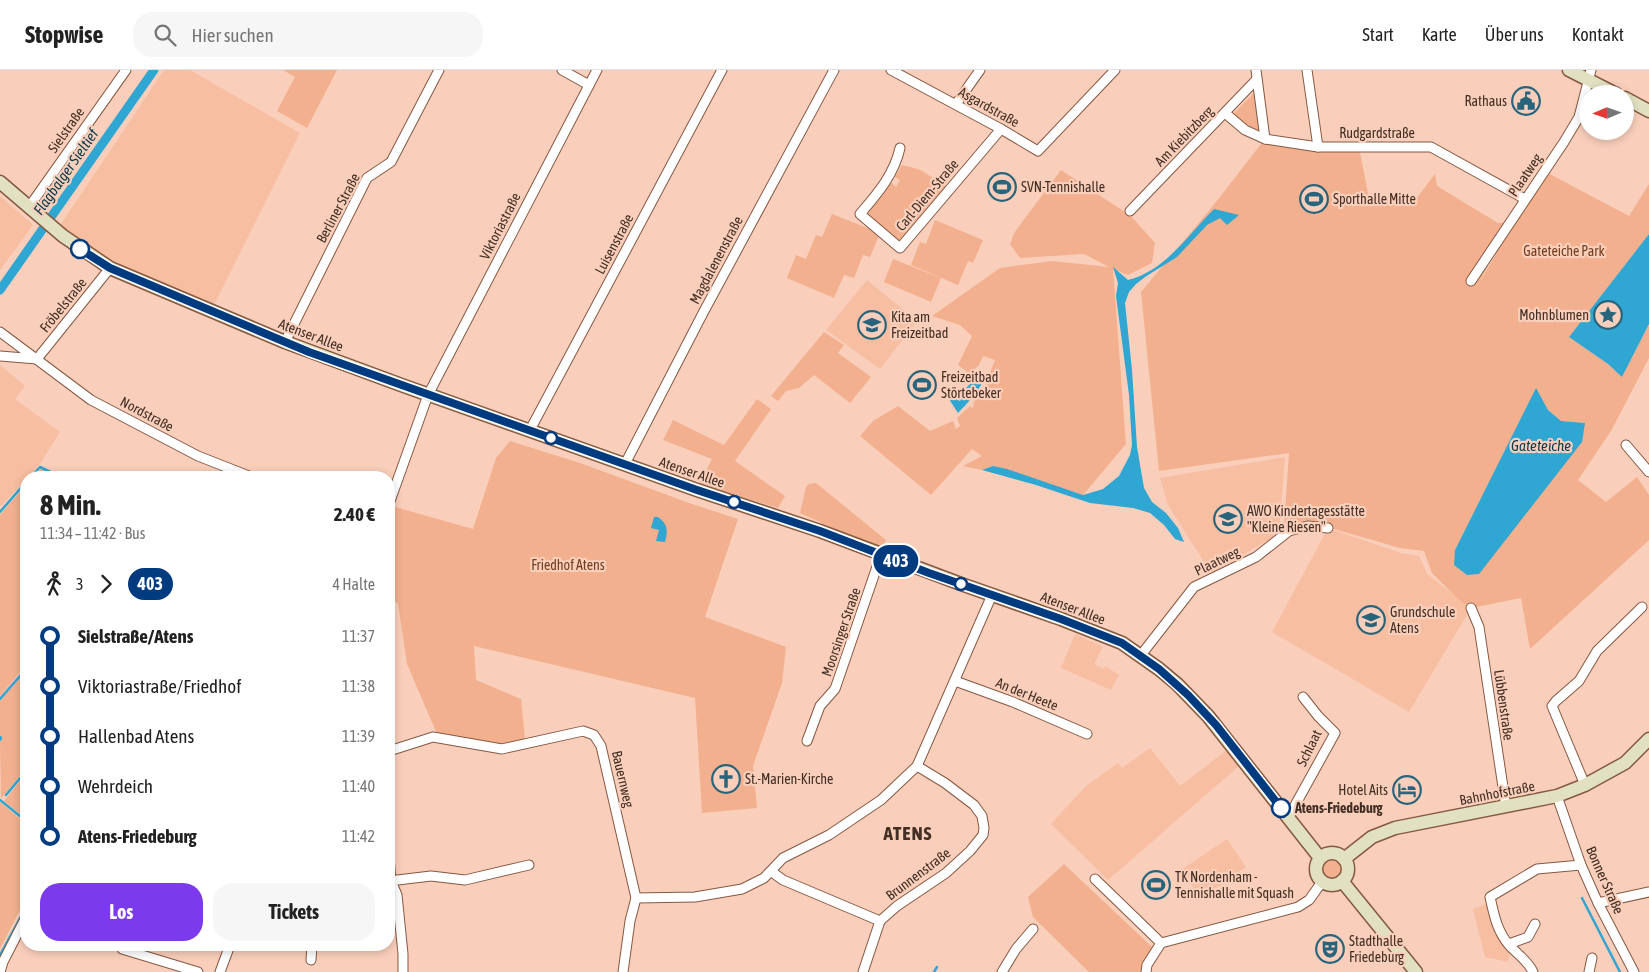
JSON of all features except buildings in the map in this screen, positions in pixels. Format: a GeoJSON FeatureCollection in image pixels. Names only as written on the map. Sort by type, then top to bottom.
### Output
{"type":"FeatureCollection","features":[{"type":"Feature","properties":{"kind":"street","name":"Sielstraße"},"geometry":{"type":"LineString","coordinates":[[33,210],[126,70]]}},
{"type":"Feature","properties":{"kind":"street","name":"Berliner Straße"},"geometry":{"type":"LineString","coordinates":[[285,342],[367,178],[391,162],[439,70]]}},
{"type":"Feature","properties":{"kind":"street"},"geometry":{"type":"LineString","coordinates":[[562,70],[588,85]]}},
{"type":"Feature","properties":{"kind":"street","name":"Viktoriastraße"},"geometry":{"type":"LineString","coordinates":[[395,487],[428,394],[597,70]]}},
{"type":"Feature","properties":{"kind":"street","name":"Luisenstraße"},"geometry":{"type":"LineString","coordinates":[[530,430],[722,70]]}},
{"type":"Feature","properties":{"kind":"street","name":"Magdalenenstraße"},"geometry":{"type":"LineString","coordinates":[[625,464],[703,313],[834,70]]}},
{"type":"Feature","properties":{"kind":"street","name":"Asgardstraße"},"geometry":{"type":"LineString","coordinates":[[891,70],[956,104],[1038,151],[1115,70]]}},
{"type":"Feature","properties":{"kind":"street"},"geometry":{"type":"LineString","coordinates":[[956,104],[980,70]]}},
{"type":"Feature","properties":{"kind":"street"},"geometry":{"type":"LineString","coordinates":[[1307,70],[1318,147]]}},
{"type":"Feature","properties":{"kind":"street"},"geometry":{"type":"LineString","coordinates":[[1569,70],[1589,74],[1604,85]]}},
{"type":"Feature","properties":{"kind":"street"},"geometry":{"type":"LineString","coordinates":[[1256,74],[1265,140]]}},
{"type":"Feature","properties":{"kind":"street","name":"Am Kiebitzberg"},"geometry":{"type":"LineString","coordinates":[[1130,211],[1224,114],[1256,74]]}},
{"type":"Feature","properties":{"kind":"street","name":"Plaatweg"},"geometry":{"type":"LineString","coordinates":[[1471,281],[1564,142],[1578,117],[1589,74]]}},
{"type":"Feature","properties":{"kind":"street"},"geometry":{"type":"LineString","coordinates":[[1634,103],[1649,111]]}},
{"type":"Feature","properties":{"kind":"street","name":"Rudgardstraße"},"geometry":{"type":"LineString","coordinates":[[1224,114],[1245,130],[1265,140],[1318,147],[1431,147],[1525,199]]}},
{"type":"Feature","properties":{"kind":"street","name":"Carl-Diem-Straße"},"geometry":{"type":"LineString","coordinates":[[900,148],[892,173],[860,214],[900,248],[1001,129]]}},
{"type":"Feature","properties":{"kind":"street","name":"Atenser Allee"},"geometry":{"type":"LineString","coordinates":[[0,182],[56,231],[110,268],[285,342],[697,490],[820,531],[1122,643],[1141,655],[1177,684],[1208,716],[1320,858]]}},
{"type":"Feature","properties":{"kind":"street","name":"Fröbelstraße"},"geometry":{"type":"LineString","coordinates":[[37,358],[110,268]]}},
{"type":"Feature","properties":{"kind":"street","name":"Nordstraße"},"geometry":{"type":"LineString","coordinates":[[0,332],[91,400],[198,456],[236,471]]}},
{"type":"Feature","properties":{"kind":"street"},"geometry":{"type":"LineString","coordinates":[[0,356],[37,358]]}},
{"type":"Feature","properties":{"kind":"street"},"geometry":{"type":"LineString","coordinates":[[1626,444],[1649,472]]}},
{"type":"Feature","properties":{"kind":"street","name":"Plaatweg"},"geometry":{"type":"LineString","coordinates":[[1141,655],[1194,587],[1256,557],[1289,531],[1308,526],[1328,528]]}},
{"type":"Feature","properties":{"kind":"street","name":"Moorsinger Straße"},"geometry":{"type":"LineString","coordinates":[[807,740],[820,706],[835,689],[881,555]]}},
{"type":"Feature","properties":{"kind":"street"},"geometry":{"type":"LineString","coordinates":[[623,972],[630,921],[636,898],[695,897],[742,889],[772,872],[783,858],[829,835],[881,800],[917,766],[992,595]]}},
{"type":"Feature","properties":{"kind":"street"},"geometry":{"type":"LineString","coordinates":[[1585,785],[1552,706],[1580,681],[1597,651],[1642,607]]}},
{"type":"Feature","properties":{"kind":"street","name":"Lübbenstraße"},"geometry":{"type":"LineString","coordinates":[[1472,608],[1479,627],[1506,807]]}},
{"type":"Feature","properties":{"kind":"street","name":"An der Heete"},"geometry":{"type":"LineString","coordinates":[[955,681],[1013,702],[1087,734]]}},
{"type":"Feature","properties":{"kind":"street","name":"Schlaat"},"geometry":{"type":"LineString","coordinates":[[1288,818],[1334,733],[1303,697]]}},
{"type":"Feature","properties":{"kind":"street","name":"Bauernweg"},"geometry":{"type":"LineString","coordinates":[[395,749],[433,737],[502,748],[583,731],[594,736],[601,746],[636,898]]}},
{"type":"Feature","properties":{"kind":"street","name":"Bahnhofstraße"},"geometry":{"type":"LineString","coordinates":[[1344,859],[1382,832],[1395,828],[1557,796],[1585,785],[1625,763],[1649,739]]}},
{"type":"Feature","properties":{"kind":"street","name":"Brunnenstraße"},"geometry":{"type":"LineString","coordinates":[[880,921],[897,906],[946,873],[970,851],[983,835],[982,816],[974,806],[945,783],[917,766]]}},
{"type":"Feature","properties":{"kind":"street","name":"Bonner Straße"},"geometry":{"type":"LineString","coordinates":[[1557,796],[1581,865],[1634,972]]}},
{"type":"Feature","properties":{"kind":"street"},"geometry":{"type":"LineString","coordinates":[[1331,853],[1344,859],[1348,871],[1342,881],[1332,885],[1322,882],[1317,876],[1316,869],[1320,858],[1326,854],[1331,853]]}},
{"type":"Feature","properties":{"kind":"street"},"geometry":{"type":"LineString","coordinates":[[395,880],[430,876],[465,880],[530,865]]}},
{"type":"Feature","properties":{"kind":"street"},"geometry":{"type":"LineString","coordinates":[[1534,972],[1531,966],[1509,944],[1495,923],[1490,897],[1538,869],[1581,865]]}},
{"type":"Feature","properties":{"kind":"street"},"geometry":{"type":"LineString","coordinates":[[772,872],[783,880],[880,921],[862,972]]}},
{"type":"Feature","properties":{"kind":"street"},"geometry":{"type":"LineString","coordinates":[[1095,879],[1161,943]]}},
{"type":"Feature","properties":{"kind":"street"},"geometry":{"type":"LineString","coordinates":[[1342,881],[1416,972]]}},
{"type":"Feature","properties":{"kind":"street"},"geometry":{"type":"LineString","coordinates":[[1146,972],[1147,965],[1161,943],[1298,907],[1309,900],[1322,882]]}},
{"type":"Feature","properties":{"kind":"street"},"geometry":{"type":"LineString","coordinates":[[395,891],[397,895],[403,972]]}},
{"type":"Feature","properties":{"kind":"street"},"geometry":{"type":"LineString","coordinates":[[1598,902],[1649,892]]}},
{"type":"Feature","properties":{"kind":"street"},"geometry":{"type":"LineString","coordinates":[[1509,944],[1528,937],[1536,924]]}},
{"type":"Feature","properties":{"kind":"street"},"geometry":{"type":"LineString","coordinates":[[0,972],[20,929]]}},
{"type":"Feature","properties":{"kind":"street"},"geometry":{"type":"LineString","coordinates":[[1002,972],[1016,949],[1033,930]]}},
{"type":"Feature","properties":{"kind":"street"},"geometry":{"type":"LineString","coordinates":[[125,951],[198,972]]}},
{"type":"Feature","properties":{"kind":"street"},"geometry":{"type":"LineString","coordinates":[[220,972],[228,951]]}},
{"type":"Feature","properties":{"kind":"street"},"geometry":{"type":"LineString","coordinates":[[312,951],[312,960]]}},
{"type":"Feature","properties":{"kind":"street"},"geometry":{"type":"LineString","coordinates":[[1589,972],[1592,958]]}},
{"type":"Feature","properties":{"kind":"shaded area"},"geometry":{"type":"Polygon","coordinates":[[[164,70],[190,70],[300,133],[214,305],[113,264],[59,227],[164,70]]]}},
{"type":"Feature","properties":{"kind":"shaded area"},"geometry":{"type":"Polygon","coordinates":[[[0,196],[33,225],[0,270],[0,196]]]}},
{"type":"Feature","properties":{"kind":"shaded area","name":"Kita am Freizeitbad"},"geometry":{"type":"Polygon","coordinates":[[[867,280],[917,321],[880,369],[826,330],[867,280]]]}},
{"type":"Feature","properties":{"kind":"shaded area"},"geometry":{"type":"Polygon","coordinates":[[[0,365],[25,386],[15,399],[60,432],[33,471],[20,471],[20,486],[0,507],[0,365]]]}},
{"type":"Feature","properties":{"kind":"shaded area","name":"AWO Kindertagesstätte \"Kleine Riesen\""},"geometry":{"type":"Polygon","coordinates":[[[1285,457],[1279,534],[1211,573],[1168,505],[1160,478],[1285,457]]]}},
{"type":"Feature","properties":{"kind":"shaded area","name":"Grundschule Atens"},"geometry":{"type":"Polygon","coordinates":[[[1328,528],[1401,553],[1419,556],[1427,574],[1471,608],[1409,712],[1272,632],[1328,528]]]}},
{"type":"Feature","properties":{"kind":"shaded area"},"geometry":{"type":"Polygon","coordinates":[[[1075,634],[1103,647],[1094,664],[1104,669],[1105,666],[1119,675],[1111,690],[1061,668],[1075,634]]]}},
{"type":"Feature","properties":{"kind":"shaded area"},"geometry":{"type":"Polygon","coordinates":[[[1150,748],[1180,786],[1227,750],[1240,765],[1108,880],[1051,824],[1086,786],[1118,763],[1122,768],[1150,748]]]}},
{"type":"Feature","properties":{"kind":"shaded area"},"geometry":{"type":"Polygon","coordinates":[[[1227,839],[1246,867],[1201,899],[1181,870],[1227,839]]]}},
{"type":"Feature","properties":{"kind":"shaded area"},"geometry":{"type":"Polygon","coordinates":[[[1488,903],[1510,951],[1508,962],[1485,957],[1473,909],[1488,903]]]}},
{"type":"Feature","properties":{"kind":"green space"},"geometry":{"type":"Polygon","coordinates":[[[283,70],[337,70],[307,128],[277,111],[295,77],[283,70]]]}},
{"type":"Feature","properties":{"kind":"green space"},"geometry":{"type":"Polygon","coordinates":[[[1254,93],[1257,95],[1261,132],[1237,119],[1234,113],[1254,93]]]}},
{"type":"Feature","properties":{"kind":"green space","name":"Gateteiche Park"},"geometry":{"type":"Polygon","coordinates":[[[1265,139],[1359,147],[1370,204],[1416,199],[1435,174],[1437,186],[1498,223],[1511,222],[1477,287],[1544,171],[1629,216],[1649,184],[1649,234],[1569,337],[1608,364],[1622,377],[1649,324],[1649,358],[1611,431],[1578,480],[1606,502],[1637,477],[1649,495],[1649,540],[1530,649],[1521,598],[1471,608],[1458,599],[1432,573],[1424,551],[1400,548],[1313,523],[1284,526],[1289,453],[1159,471],[1141,292],[1212,207],[1265,139]],[[1536,389],[1455,550],[1585,423],[1561,421],[1548,410],[1536,389]]]}},
{"type":"Feature","properties":{"kind":"green space"},"geometry":{"type":"Polygon","coordinates":[[[902,165],[918,169],[918,171],[919,169],[947,187],[900,245],[862,215],[890,181],[896,187],[900,180],[895,177],[902,165]]]}},
{"type":"Feature","properties":{"kind":"green space"},"geometry":{"type":"Polygon","coordinates":[[[1061,170],[1131,216],[1155,243],[1152,263],[1128,275],[1113,269],[1126,444],[1083,495],[993,466],[982,470],[963,466],[982,456],[972,449],[931,495],[860,436],[873,421],[898,406],[930,431],[953,421],[956,429],[960,426],[957,418],[970,406],[972,408],[980,393],[984,395],[989,393],[989,387],[986,383],[995,360],[983,356],[979,365],[970,374],[958,365],[972,336],[960,325],[932,316],[1000,268],[1052,261],[1109,267],[1084,254],[1020,258],[1010,244],[1014,233],[1061,170]]]}},
{"type":"Feature","properties":{"kind":"green space"},"geometry":{"type":"Polygon","coordinates":[[[832,214],[880,233],[870,257],[863,255],[854,278],[844,275],[834,298],[787,278],[796,255],[806,259],[816,235],[822,237],[832,214]]]}},
{"type":"Feature","properties":{"kind":"green space"},"geometry":{"type":"Polygon","coordinates":[[[935,220],[983,240],[973,263],[968,261],[958,285],[911,265],[920,242],[926,244],[935,220]]]}},
{"type":"Feature","properties":{"kind":"green space"},"geometry":{"type":"Polygon","coordinates":[[[893,259],[941,278],[931,302],[884,282],[893,259]]]}},
{"type":"Feature","properties":{"kind":"green space"},"geometry":{"type":"Polygon","coordinates":[[[824,332],[844,345],[838,353],[871,377],[850,403],[814,375],[799,388],[786,391],[778,401],[771,396],[824,332]]]}},
{"type":"Feature","properties":{"kind":"green space"},"geometry":{"type":"Polygon","coordinates":[[[757,399],[771,409],[735,461],[785,496],[778,508],[699,484],[712,459],[663,440],[673,420],[724,445],[757,399]]]}},
{"type":"Feature","properties":{"kind":"green space","name":"Friedhof Atens"},"geometry":{"type":"Polygon","coordinates":[[[510,441],[580,463],[738,519],[705,617],[786,647],[782,683],[753,766],[757,808],[702,813],[695,698],[474,646],[476,680],[521,699],[525,739],[500,744],[437,734],[407,664],[398,604],[395,601],[395,507],[473,529],[496,458],[510,441]]]}},
{"type":"Feature","properties":{"kind":"green space"},"geometry":{"type":"Polygon","coordinates":[[[816,483],[886,540],[881,550],[800,513],[806,487],[809,484],[816,483]]]}},
{"type":"Feature","properties":{"kind":"green space"},"geometry":{"type":"Polygon","coordinates":[[[20,492],[20,672],[0,696],[0,515],[20,492]]]}},
{"type":"Feature","properties":{"kind":"green space"},"geometry":{"type":"Polygon","coordinates":[[[20,677],[20,775],[1,799],[0,742],[3,738],[0,736],[0,701],[20,677]]]}},
{"type":"Feature","properties":{"kind":"green space"},"geometry":{"type":"Polygon","coordinates":[[[20,781],[20,814],[4,801],[20,781]]]}},
{"type":"Feature","properties":{"kind":"green space"},"geometry":{"type":"Polygon","coordinates":[[[0,802],[20,819],[20,910],[0,949],[0,802]]]}},
{"type":"Feature","properties":{"kind":"green space"},"geometry":{"type":"Polygon","coordinates":[[[1332,859],[1339,862],[1342,869],[1339,876],[1332,879],[1325,876],[1322,869],[1325,862],[1332,859]]]}},
{"type":"Feature","properties":{"kind":"green space"},"geometry":{"type":"Polygon","coordinates":[[[1064,864],[1152,947],[1141,972],[1089,972],[1033,917],[1028,897],[1064,864]]]}},
{"type":"Feature","properties":{"kind":"water"},"geometry":{"type":"Polygon","coordinates":[[[1214,209],[1239,215],[1227,225],[1220,218],[1207,225],[1177,257],[1136,284],[1129,292],[1125,303],[1137,447],[1144,488],[1152,502],[1166,513],[1178,528],[1184,542],[1175,539],[1164,525],[1150,513],[1133,508],[1090,503],[982,470],[993,466],[1007,469],[1083,495],[1103,489],[1119,476],[1130,455],[1132,445],[1129,395],[1116,296],[1118,283],[1113,267],[1128,280],[1154,269],[1176,250],[1214,209]]]}},
{"type":"Feature","properties":{"kind":"water"},"geometry":{"type":"Polygon","coordinates":[[[1649,234],[1649,324],[1622,377],[1608,364],[1569,337],[1649,234]]]}},
{"type":"Feature","properties":{"kind":"water"},"geometry":{"type":"Polygon","coordinates":[[[980,374],[986,377],[958,413],[947,396],[950,393],[960,401],[961,399],[958,396],[980,374]]]}},
{"type":"Feature","properties":{"kind":"water","name":"Gateteiche"},"geometry":{"type":"Polygon","coordinates":[[[1536,388],[1548,410],[1561,421],[1585,423],[1582,442],[1479,574],[1467,575],[1454,565],[1455,550],[1536,388]]]}},
{"type":"Feature","properties":{"kind":"water"},"geometry":{"type":"Polygon","coordinates":[[[654,517],[658,517],[665,525],[667,531],[665,542],[656,541],[659,530],[651,528],[654,517]]]}},
{"type":"Feature","properties":{"kind":"waterway","name":"Flagbalger Sieltief"},"geometry":{"type":"LineString","coordinates":[[0,290],[154,70]]}},
{"type":"Feature","properties":{"kind":"waterway"},"geometry":{"type":"LineString","coordinates":[[36,471],[40,467],[48,471]]}},
{"type":"Feature","properties":{"kind":"waterway"},"geometry":{"type":"LineString","coordinates":[[0,512],[20,489]]}},
{"type":"Feature","properties":{"kind":"waterway"},"geometry":{"type":"LineString","coordinates":[[0,699],[20,676]]}},
{"type":"Feature","properties":{"kind":"waterway"},"geometry":{"type":"LineString","coordinates":[[6,795],[20,778]]}},
{"type":"Feature","properties":{"kind":"waterway"},"geometry":{"type":"LineString","coordinates":[[0,800],[20,816]]}},
{"type":"Feature","properties":{"kind":"waterway"},"geometry":{"type":"LineString","coordinates":[[1582,898],[1620,972]]}},
{"type":"Feature","properties":{"kind":"waterway"},"geometry":{"type":"LineString","coordinates":[[0,955],[20,918]]}},
{"type":"Feature","properties":{"kind":"waterway"},"geometry":{"type":"LineString","coordinates":[[934,972],[937,967]]}},
{"type":"Feature","properties":{"kind":"bus line","name":"403"},"geometry":{"type":"LineString","coordinates":[[80,249],[110,268],[309,352],[697,490],[820,531],[1122,643],[1159,669],[1188,695],[1216,725],[1281,808]]}},
{"type":"Feature","properties":{"kind":"place","name":"Rathaus"},"geometry":{"type":"Point","coordinates":[1526,101]}},
{"type":"Feature","properties":{"kind":"place","name":"SVN-Tennishalle"},"geometry":{"type":"Point","coordinates":[1002,187]}},
{"type":"Feature","properties":{"kind":"place","name":"Sporthalle Mitte"},"geometry":{"type":"Point","coordinates":[1314,199]}},
{"type":"Feature","properties":{"kind":"place","name":"Mohnblumen"},"geometry":{"type":"Point","coordinates":[1608,315]}},
{"type":"Feature","properties":{"kind":"place","name":"Kita am Freizeitbad"},"geometry":{"type":"Point","coordinates":[872,325]}},
{"type":"Feature","properties":{"kind":"place","name":"Freizeitbad Störtebeker"},"geometry":{"type":"Point","coordinates":[922,385]}},
{"type":"Feature","properties":{"kind":"place","name":"AWO Kindertagesstätte \"Kleine Riesen\""},"geometry":{"type":"Point","coordinates":[1228,519]}},
{"type":"Feature","properties":{"kind":"place","name":"Grundschule Atens"},"geometry":{"type":"Point","coordinates":[1371,620]}},
{"type":"Feature","properties":{"kind":"place","name":"St.-Marien-Kirche"},"geometry":{"type":"Point","coordinates":[726,779]}},
{"type":"Feature","properties":{"kind":"place","name":"Hotel Aits"},"geometry":{"type":"Point","coordinates":[1407,790]}},
{"type":"Feature","properties":{"kind":"place","name":"Atens-Friedeburg"},"geometry":{"type":"Point","coordinates":[1281,808]}},
{"type":"Feature","properties":{"kind":"place","name":"TK Nordenham - Tennishalle mit Squash"},"geometry":{"type":"Point","coordinates":[1156,885]}},
{"type":"Feature","properties":{"kind":"place","name":"Stadthalle Friedeburg"},"geometry":{"type":"Point","coordinates":[1330,949]}},
{"type":"Feature","properties":{"kind":"district","name":"ATENS"},"geometry":{"type":"Point","coordinates":[908,833]}}]}
